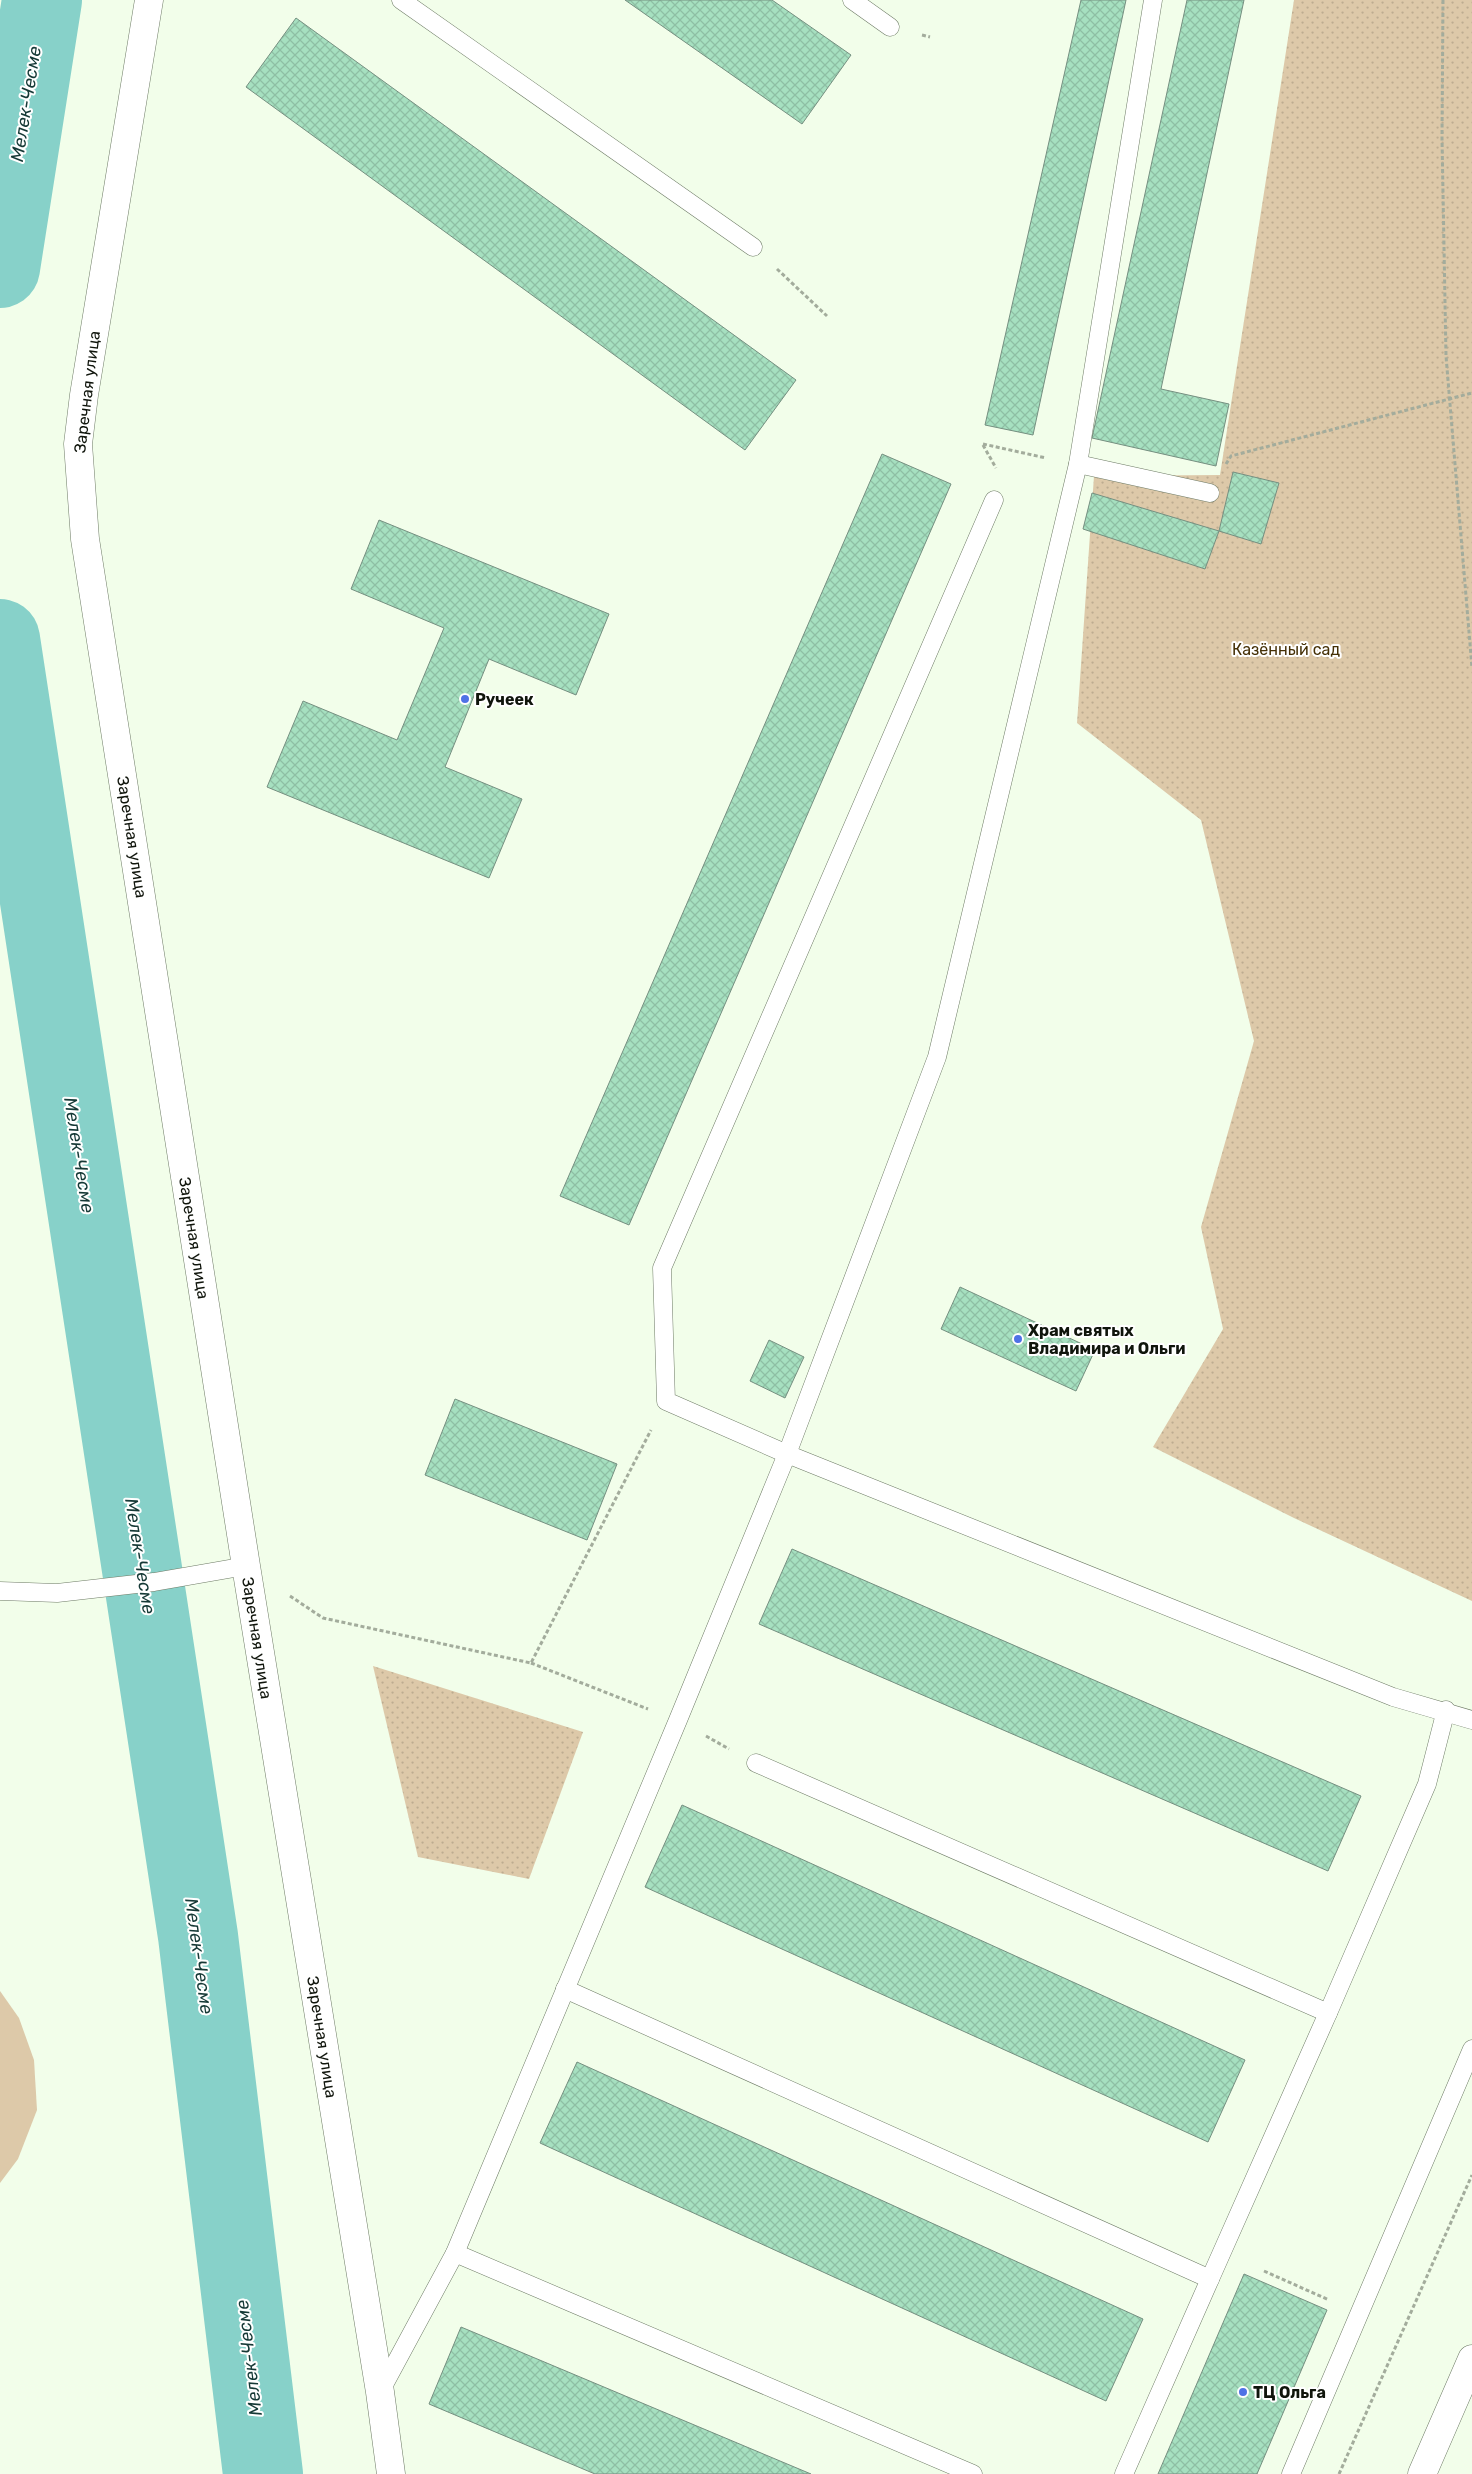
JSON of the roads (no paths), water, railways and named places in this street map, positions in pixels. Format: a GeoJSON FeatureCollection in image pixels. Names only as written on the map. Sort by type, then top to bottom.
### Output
{"type":"FeatureCollection","features":[{"type":"Feature","properties":{"kind":"street","name":"Заречная улица"},"geometry":{"type":"LineString","coordinates":[[149,0],[84,395],[78,444],[86,549],[246,1566],[380,2392],[391,2474]]}},
{"type":"Feature","properties":{"kind":"street"},"geometry":{"type":"LineString","coordinates":[[1422,2474],[1472,2359]]}},
{"type":"Feature","properties":{"kind":"lane"},"geometry":{"type":"LineString","coordinates":[[401,0],[753,247]]}},
{"type":"Feature","properties":{"kind":"lane"},"geometry":{"type":"LineString","coordinates":[[852,0],[890,27]]}},
{"type":"Feature","properties":{"kind":"lane"},"geometry":{"type":"LineString","coordinates":[[380,2392],[455,2253],[678,1720],[787,1454],[937,1057],[1078,464],[1153,0]]}},
{"type":"Feature","properties":{"kind":"lane"},"geometry":{"type":"LineString","coordinates":[[1078,464],[1210,493]]}},
{"type":"Feature","properties":{"kind":"lane"},"geometry":{"type":"LineString","coordinates":[[994,500],[662,1268],[666,1401],[787,1454],[1393,1697],[1446,1710],[1472,1720]]}},
{"type":"Feature","properties":{"kind":"lane"},"geometry":{"type":"LineString","coordinates":[[0,1591],[56,1593],[154,1582],[246,1566]]}},
{"type":"Feature","properties":{"kind":"lane"},"geometry":{"type":"LineString","coordinates":[[1124,2474],[1427,1784],[1446,1710]]}},
{"type":"Feature","properties":{"kind":"lane"},"geometry":{"type":"LineString","coordinates":[[756,1763],[1328,2013]]}},
{"type":"Feature","properties":{"kind":"lane"},"geometry":{"type":"LineString","coordinates":[[565,1989],[1210,2279]]}},
{"type":"Feature","properties":{"kind":"lane"},"geometry":{"type":"LineString","coordinates":[[1291,2474],[1472,2049]]}},
{"type":"Feature","properties":{"kind":"lane"},"geometry":{"type":"LineString","coordinates":[[455,2253],[973,2474]]}},
{"type":"Feature","properties":{"kind":"waterway","name":"Мелек-Чесме"},"geometry":{"type":"LineString","coordinates":[[0,268],[42,0]]}},
{"type":"Feature","properties":{"kind":"waterway","name":"Мелек-Чесме"},"geometry":{"type":"LineString","coordinates":[[0,639],[198,1936],[263,2474]]}},
{"type":"Feature","properties":{"kind":"place","name":"Ручеек"},"geometry":{"type":"Point","coordinates":[465,699]}},
{"type":"Feature","properties":{"kind":"place","name":"Храм святых Владимира и Ольги"},"geometry":{"type":"Point","coordinates":[1018,1339]}},
{"type":"Feature","properties":{"kind":"place","name":"ТЦ Ольга"},"geometry":{"type":"Point","coordinates":[1243,2392]}},
{"type":"Feature","properties":{"kind":"park label","name":"Казённый сад"},"geometry":{"type":"Point","coordinates":[1286,649]}}]}
